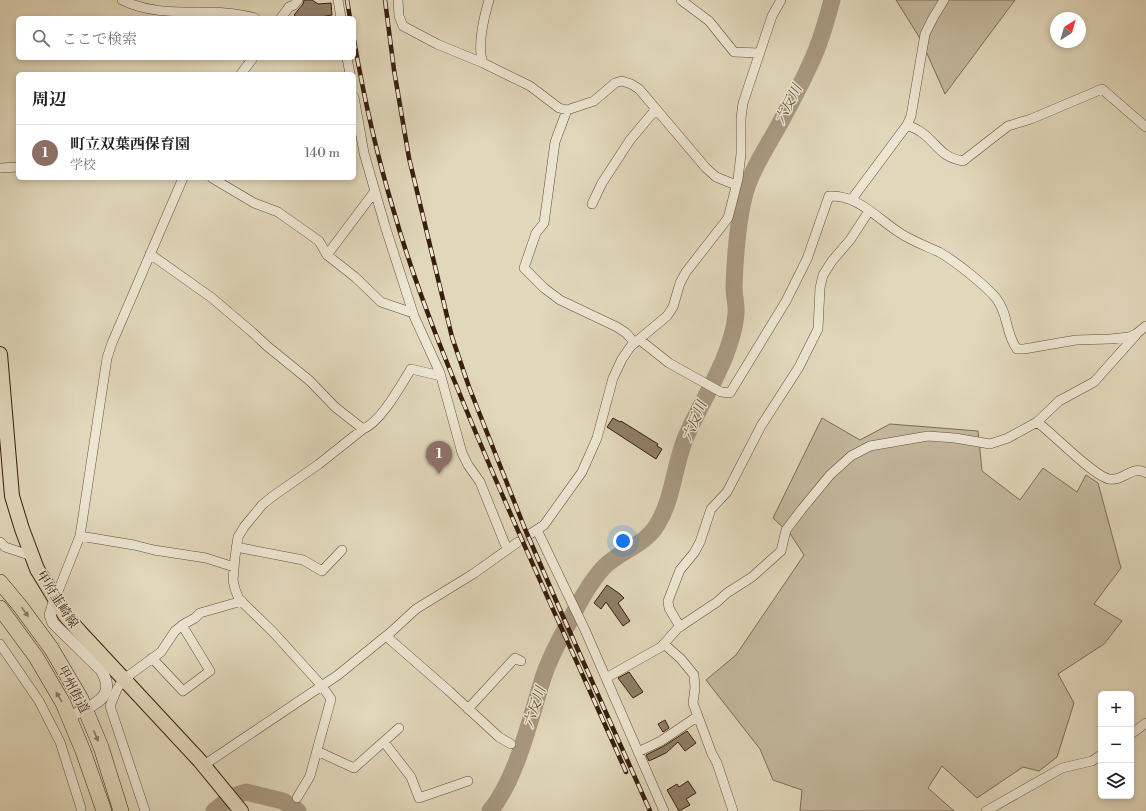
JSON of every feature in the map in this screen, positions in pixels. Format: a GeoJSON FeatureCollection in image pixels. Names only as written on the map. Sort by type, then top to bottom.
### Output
{"type":"FeatureCollection","features":[{"type":"Feature","properties":{"kind":"highway","name":"甲州街道"},"geometry":{"type":"LineString","coordinates":[[0,582],[51,648],[81,699],[101,747],[121,811]]}},
{"type":"Feature","properties":{"kind":"highway","name":"甲州街道"},"geometry":{"type":"LineString","coordinates":[[0,608],[36,657],[63,703],[84,751],[101,809]]}},
{"type":"Feature","properties":{"kind":"main road","name":"甲府韮崎線"},"geometry":{"type":"LineString","coordinates":[[0,354],[12,496],[32,556],[43,580],[65,615],[204,765],[240,810]]}},
{"type":"Feature","properties":{"kind":"street"},"geometry":{"type":"LineString","coordinates":[[122,0],[150,9],[167,12],[232,13],[246,16]]}},
{"type":"Feature","properties":{"kind":"street"},"geometry":{"type":"LineString","coordinates":[[282,16],[288,3],[294,5],[298,0]]}},
{"type":"Feature","properties":{"kind":"street"},"geometry":{"type":"LineString","coordinates":[[338,0],[341,16]]}},
{"type":"Feature","properties":{"kind":"street"},"geometry":{"type":"LineString","coordinates":[[398,0],[399,16],[403,26],[437,44],[483,63],[530,86],[559,108],[567,110],[594,101],[615,83],[622,81],[631,84],[639,89],[706,168],[716,177],[736,185]]}},
{"type":"Feature","properties":{"kind":"street"},"geometry":{"type":"LineString","coordinates":[[483,63],[480,56],[482,30],[489,0]]}},
{"type":"Feature","properties":{"kind":"street"},"geometry":{"type":"LineString","coordinates":[[681,0],[709,21],[734,52],[759,53]]}},
{"type":"Feature","properties":{"kind":"street"},"geometry":{"type":"LineString","coordinates":[[664,811],[585,630],[534,532],[544,525],[582,472],[597,438],[613,378],[622,359],[637,341],[667,316],[686,272],[728,218],[736,185],[741,154],[741,118],[743,103],[772,16],[781,0]]}},
{"type":"Feature","properties":{"kind":"street"},"geometry":{"type":"LineString","coordinates":[[852,199],[907,125],[911,116],[926,34],[933,18],[944,0]]}},
{"type":"Feature","properties":{"kind":"street"},"geometry":{"type":"LineString","coordinates":[[242,72],[252,60]]}},
{"type":"Feature","properties":{"kind":"street"},"geometry":{"type":"LineString","coordinates":[[347,60],[350,72]]}},
{"type":"Feature","properties":{"kind":"street"},"geometry":{"type":"LineString","coordinates":[[907,125],[921,132],[943,154],[953,160],[963,161],[1008,126],[1031,119],[1102,89],[1146,127]]}},
{"type":"Feature","properties":{"kind":"street"},"geometry":{"type":"LineString","coordinates":[[356,108],[364,153],[385,226],[414,313],[440,376],[462,453],[468,465],[480,482],[507,549]]}},
{"type":"Feature","properties":{"kind":"street"},"geometry":{"type":"LineString","coordinates":[[592,204],[602,183],[622,151],[656,109]]}},
{"type":"Feature","properties":{"kind":"street"},"geometry":{"type":"LineString","coordinates":[[567,110],[555,142],[544,223],[536,233],[524,268],[544,288],[560,300],[617,327],[669,363],[721,392],[730,393],[786,301],[807,259],[829,196],[842,196],[852,199],[901,234],[940,253],[973,276],[995,298],[1004,310],[1012,342],[1017,349],[1076,340],[1122,338],[1136,334]]}},
{"type":"Feature","properties":{"kind":"street"},"geometry":{"type":"LineString","coordinates":[[0,168],[16,168]]}},
{"type":"Feature","properties":{"kind":"street"},"geometry":{"type":"LineString","coordinates":[[69,716],[99,701],[103,697],[108,686],[106,678],[101,670],[53,623],[50,615],[80,536],[107,358],[112,343],[182,180]]}},
{"type":"Feature","properties":{"kind":"street"},"geometry":{"type":"LineString","coordinates":[[215,180],[254,203],[278,212],[319,241],[327,255],[355,277],[381,302],[414,313]]}},
{"type":"Feature","properties":{"kind":"street"},"geometry":{"type":"LineString","coordinates":[[327,255],[375,191]]}},
{"type":"Feature","properties":{"kind":"street"},"geometry":{"type":"LineString","coordinates":[[680,627],[669,608],[668,601],[680,570],[694,553],[700,542],[711,509],[727,492],[761,426],[799,367],[818,329],[820,288],[823,275],[832,261],[850,240],[869,211]]}},
{"type":"Feature","properties":{"kind":"street"},"geometry":{"type":"LineString","coordinates":[[150,254],[212,298],[266,346],[310,381],[335,406],[363,429]]}},
{"type":"Feature","properties":{"kind":"street"},"geometry":{"type":"LineString","coordinates":[[606,678],[661,647],[680,627],[717,602],[727,592],[752,577],[781,551],[786,530],[830,475],[851,456],[870,446],[928,436],[955,438],[990,444],[1008,438],[1037,422],[1060,401],[1094,382],[1136,334],[1146,326]]}},
{"type":"Feature","properties":{"kind":"street"},"geometry":{"type":"LineString","coordinates":[[297,798],[310,776],[331,699],[322,686],[273,632],[242,601],[235,590],[233,580],[238,537],[262,505],[319,464],[363,429],[371,426],[381,415],[412,369],[440,376]]}},
{"type":"Feature","properties":{"kind":"street"},"geometry":{"type":"LineString","coordinates":[[1037,422],[1085,464],[1108,480],[1117,480],[1135,470],[1146,473]]}},
{"type":"Feature","properties":{"kind":"street"},"geometry":{"type":"LineString","coordinates":[[80,536],[206,558],[234,567]]}},
{"type":"Feature","properties":{"kind":"street"},"geometry":{"type":"LineString","coordinates":[[204,765],[338,675],[386,636],[416,609],[473,574],[518,542]]}},
{"type":"Feature","properties":{"kind":"street"},"geometry":{"type":"LineString","coordinates":[[2,547],[32,556]]}},
{"type":"Feature","properties":{"kind":"street"},"geometry":{"type":"LineString","coordinates":[[236,547],[303,560],[322,571],[342,550]]}},
{"type":"Feature","properties":{"kind":"street"},"geometry":{"type":"LineString","coordinates":[[145,811],[110,706],[116,689],[124,679],[161,652],[175,631],[182,625],[195,618],[200,613],[242,601]]}},
{"type":"Feature","properties":{"kind":"street"},"geometry":{"type":"LineString","coordinates":[[152,658],[184,691],[210,671],[182,625]]}},
{"type":"Feature","properties":{"kind":"street"},"geometry":{"type":"LineString","coordinates":[[386,636],[498,737],[511,744]]}},
{"type":"Feature","properties":{"kind":"street"},"geometry":{"type":"LineString","coordinates":[[0,644],[39,700],[60,742],[81,811]]}},
{"type":"Feature","properties":{"kind":"street"},"geometry":{"type":"LineString","coordinates":[[664,644],[694,675],[693,703],[712,754],[717,763],[733,811]]}},
{"type":"Feature","properties":{"kind":"street"},"geometry":{"type":"LineString","coordinates":[[468,709],[515,658],[521,661]]}},
{"type":"Feature","properties":{"kind":"street"},"geometry":{"type":"LineString","coordinates":[[638,752],[661,741],[698,716]]}},
{"type":"Feature","properties":{"kind":"street"},"geometry":{"type":"LineString","coordinates":[[1134,732],[1146,723]]}},
{"type":"Feature","properties":{"kind":"street"},"geometry":{"type":"LineString","coordinates":[[317,751],[354,768],[400,728]]}},
{"type":"Feature","properties":{"kind":"street"},"geometry":{"type":"LineString","coordinates":[[384,742],[411,777],[419,798],[468,780]]}},
{"type":"Feature","properties":{"kind":"street"},"geometry":{"type":"LineString","coordinates":[[986,811],[1062,768],[1092,761],[1098,757]]}},
{"type":"Feature","properties":{"kind":"shaded area"},"geometry":{"type":"Polygon","coordinates":[[[896,0],[1015,0],[945,94],[921,40],[896,0]]]}},
{"type":"Feature","properties":{"kind":"shaded area"},"geometry":{"type":"Polygon","coordinates":[[[822,418],[860,440],[890,424],[978,431],[982,471],[1020,500],[1043,468],[1077,492],[1086,475],[1098,483],[1121,568],[1094,604],[1122,621],[1104,644],[1058,674],[1074,703],[1057,757],[1039,771],[1023,767],[977,798],[942,766],[928,788],[954,811],[800,811],[802,790],[773,780],[760,749],[706,680],[736,655],[804,555],[791,535],[773,518],[822,418]]]}},
{"type":"Feature","properties":{"kind":"building"},"geometry":{"type":"Polygon","coordinates":[[[304,0],[312,0],[318,4],[331,3],[332,15],[295,16],[294,15],[303,4],[304,0]]]}},
{"type":"Feature","properties":{"kind":"building"},"geometry":{"type":"Polygon","coordinates":[[[613,418],[620,422],[621,421],[658,444],[657,446],[662,449],[656,459],[607,427],[613,418]]]}},
{"type":"Feature","properties":{"kind":"building"},"geometry":{"type":"Polygon","coordinates":[[[607,585],[624,598],[618,603],[630,621],[623,626],[606,602],[601,609],[594,603],[607,585]]]}},
{"type":"Feature","properties":{"kind":"building"},"geometry":{"type":"Polygon","coordinates":[[[629,672],[643,692],[633,698],[618,678],[629,672]]]}},
{"type":"Feature","properties":{"kind":"building"},"geometry":{"type":"Polygon","coordinates":[[[665,720],[669,728],[663,732],[658,724],[665,720]]]}},
{"type":"Feature","properties":{"kind":"building"},"geometry":{"type":"Polygon","coordinates":[[[687,731],[696,743],[685,751],[678,742],[666,753],[649,761],[646,755],[664,746],[687,731]]]}},
{"type":"Feature","properties":{"kind":"building"},"geometry":{"type":"Polygon","coordinates":[[[688,781],[696,793],[686,799],[690,805],[679,811],[667,790],[677,784],[679,787],[688,781]]]}},
{"type":"Feature","properties":{"kind":"waterway","name":"六反川"},"geometry":{"type":"LineString","coordinates":[[490,811],[508,782],[522,748],[548,664],[584,594],[593,580],[610,561],[639,543],[652,532],[667,505],[685,439],[729,347],[736,311],[734,287],[738,228],[745,193],[756,167],[795,95],[815,53],[832,0]]}},
{"type":"Feature","properties":{"kind":"waterway","name":"六反川"},"geometry":{"type":"LineString","coordinates":[[214,811],[233,796],[246,792],[283,801],[298,811]]}},
{"type":"Feature","properties":{"kind":"tunnel"},"geometry":{"type":"LineString","coordinates":[[518,542],[530,534]]}},
{"type":"Feature","properties":{"kind":"railway"},"geometry":{"type":"LineString","coordinates":[[347,0],[350,16]]}},
{"type":"Feature","properties":{"kind":"railway"},"geometry":{"type":"LineString","coordinates":[[385,0],[394,70],[409,158],[452,337],[469,387],[525,529],[650,811]]}},
{"type":"Feature","properties":{"kind":"railway"},"geometry":{"type":"LineString","coordinates":[[356,51],[382,170],[403,242],[423,301],[498,486],[626,772]]}},
{"type":"Feature","properties":{"kind":"place","name":"町立双葉西保育園"},"geometry":{"type":"Point","coordinates":[439,474]}}]}
